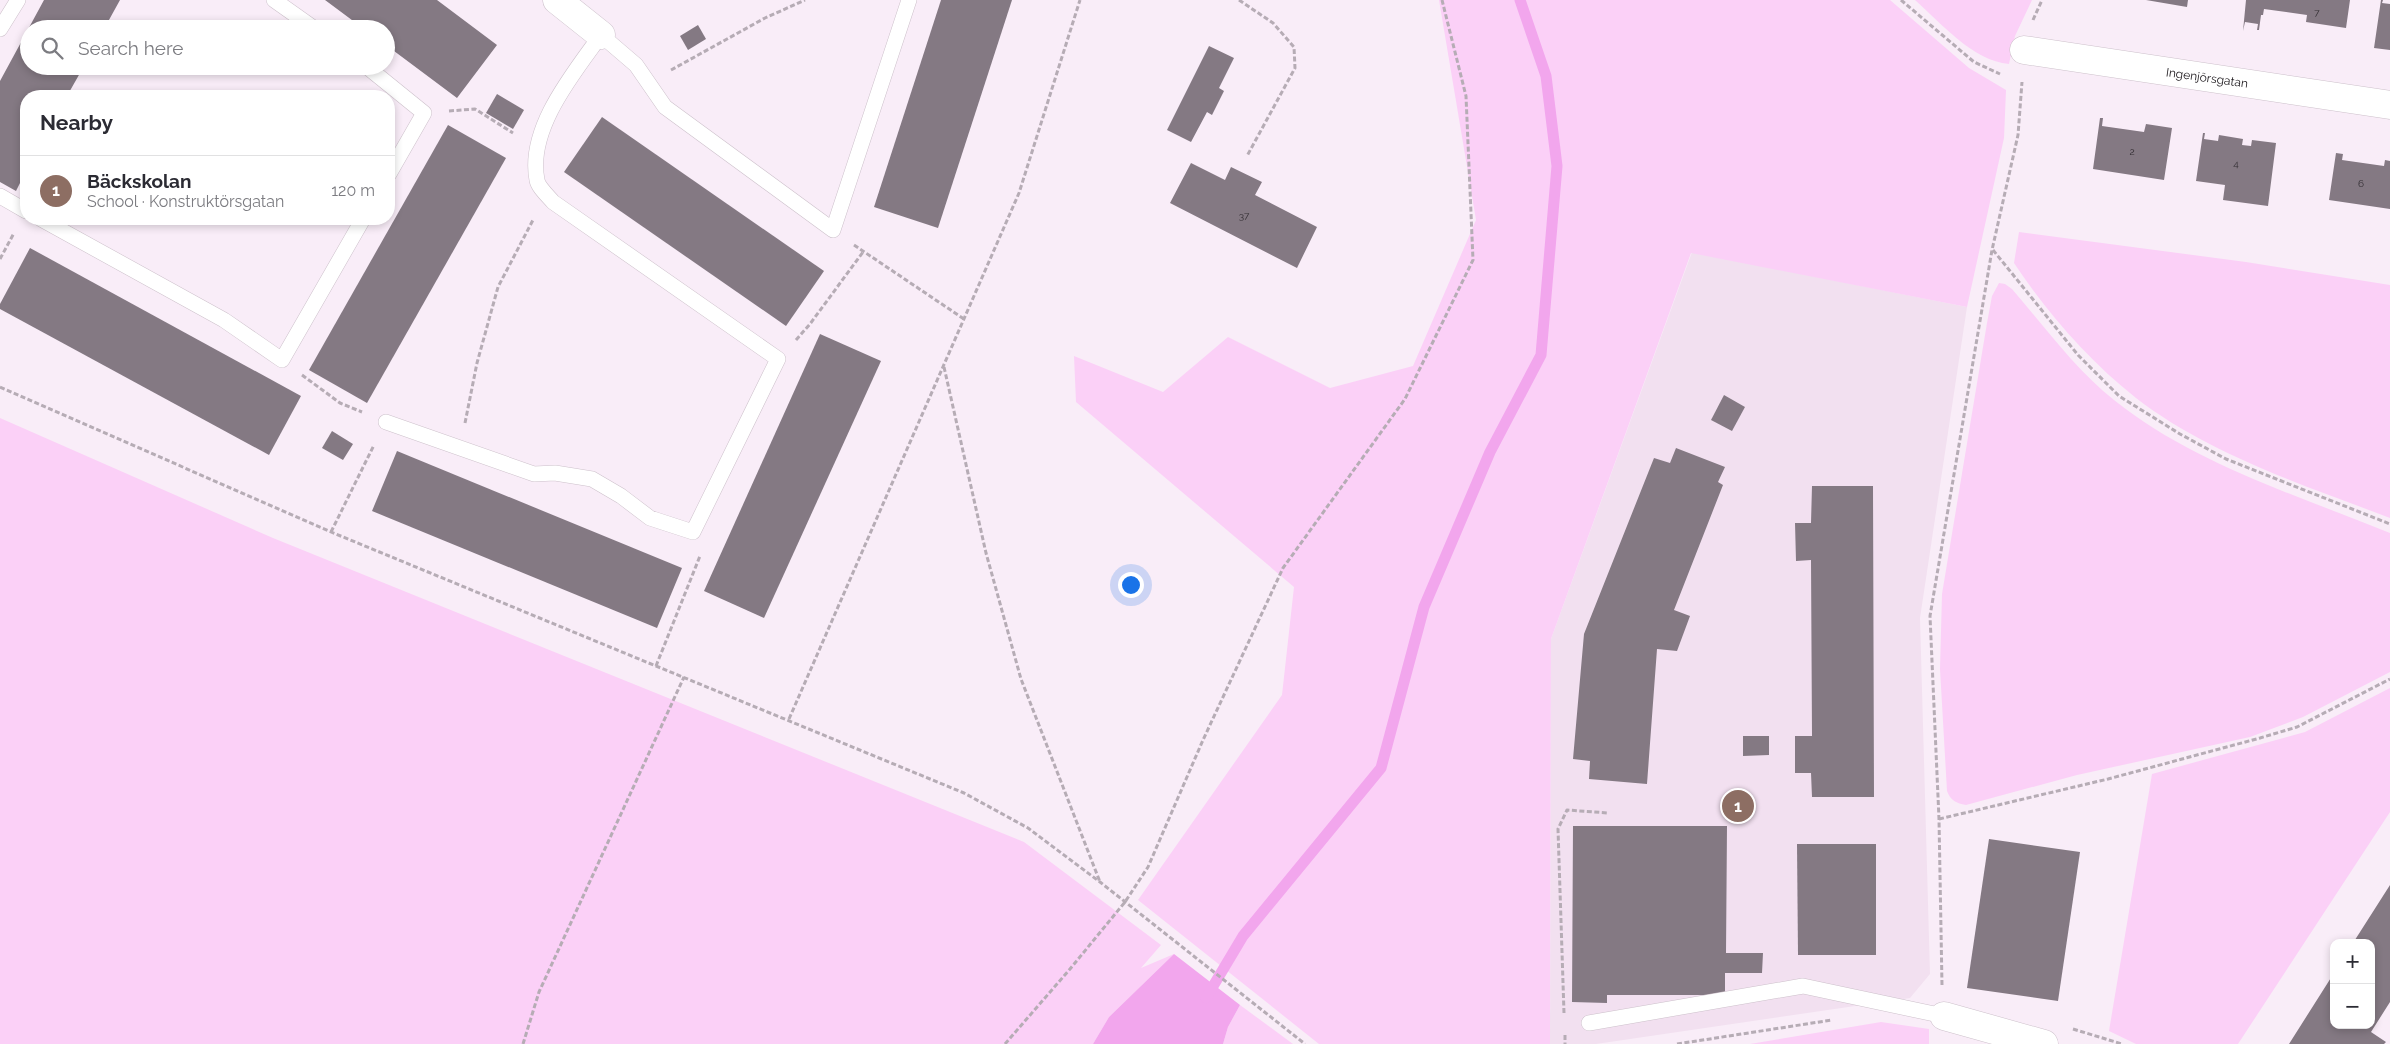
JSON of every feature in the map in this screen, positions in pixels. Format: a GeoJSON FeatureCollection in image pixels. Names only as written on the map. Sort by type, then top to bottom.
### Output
{"type":"FeatureCollection","features":[{"type":"Feature","properties":{"kind":"street"},"geometry":{"type":"LineString","coordinates":[[556,0],[601,36]]}},
{"type":"Feature","properties":{"kind":"street","name":"Ingenjörsgatan"},"geometry":{"type":"LineString","coordinates":[[2024,50],[2390,105]]}},
{"type":"Feature","properties":{"kind":"street"},"geometry":{"type":"LineString","coordinates":[[1944,1016],[2044,1044]]}},
{"type":"Feature","properties":{"kind":"lane"},"geometry":{"type":"LineString","coordinates":[[0,29],[18,0]]}},
{"type":"Feature","properties":{"kind":"lane"},"geometry":{"type":"LineString","coordinates":[[274,0],[302,20]]}},
{"type":"Feature","properties":{"kind":"lane"},"geometry":{"type":"LineString","coordinates":[[386,422],[534,474],[555,473],[592,479],[621,496],[650,518],[693,532],[778,359],[553,202],[547,195],[537,182],[537,148],[557,95],[601,36],[636,65],[665,107],[833,230],[909,0]]}},
{"type":"Feature","properties":{"kind":"lane"},"geometry":{"type":"LineString","coordinates":[[377,75],[424,113],[395,164]]}},
{"type":"Feature","properties":{"kind":"lane"},"geometry":{"type":"LineString","coordinates":[[0,196],[20,207]]}},
{"type":"Feature","properties":{"kind":"lane"},"geometry":{"type":"LineString","coordinates":[[52,225],[224,320],[282,360],[360,225]]}},
{"type":"Feature","properties":{"kind":"lane"},"geometry":{"type":"LineString","coordinates":[[1589,1022],[1803,986],[1944,1016]]}},
{"type":"Feature","properties":{"kind":"path"},"geometry":{"type":"LineString","coordinates":[[649,84],[687,59],[765,18],[805,0]]}},
{"type":"Feature","properties":{"kind":"path"},"geometry":{"type":"LineString","coordinates":[[789,719],[944,367],[1018,193],[1080,0]]}},
{"type":"Feature","properties":{"kind":"path"},"geometry":{"type":"LineString","coordinates":[[1239,0],[1273,23],[1294,47],[1295,68],[1247,156]]}},
{"type":"Feature","properties":{"kind":"path"},"geometry":{"type":"LineString","coordinates":[[1005,1044],[1125,902],[1148,866],[1202,740],[1283,568],[1405,399],[1473,260],[1466,96],[1442,0]]}},
{"type":"Feature","properties":{"kind":"path"},"geometry":{"type":"LineString","coordinates":[[1901,0],[1974,62],[2006,77]]}},
{"type":"Feature","properties":{"kind":"path"},"geometry":{"type":"LineString","coordinates":[[1944,1016],[1939,819],[1930,616],[1992,250],[2018,136],[2024,50],[2032,23],[2042,0]]}},
{"type":"Feature","properties":{"kind":"path"},"geometry":{"type":"LineString","coordinates":[[2014,80],[2022,84]]}},
{"type":"Feature","properties":{"kind":"path"},"geometry":{"type":"LineString","coordinates":[[424,113],[474,109],[537,148]]}},
{"type":"Feature","properties":{"kind":"path"},"geometry":{"type":"LineString","coordinates":[[460,448],[477,363],[498,287],[526,230],[547,195]]}},
{"type":"Feature","properties":{"kind":"path"},"geometry":{"type":"LineString","coordinates":[[833,230],[964,319]]}},
{"type":"Feature","properties":{"kind":"path"},"geometry":{"type":"LineString","coordinates":[[1992,250],[2078,355],[2119,396],[2180,434],[2226,459],[2390,524]]}},
{"type":"Feature","properties":{"kind":"path"},"geometry":{"type":"LineString","coordinates":[[778,359],[810,324],[863,252]]}},
{"type":"Feature","properties":{"kind":"path"},"geometry":{"type":"LineString","coordinates":[[282,360],[340,403],[386,422],[331,532]]}},
{"type":"Feature","properties":{"kind":"path"},"geometry":{"type":"LineString","coordinates":[[944,367],[986,553],[1021,679],[1100,882]]}},
{"type":"Feature","properties":{"kind":"path"},"geometry":{"type":"LineString","coordinates":[[0,387],[331,532],[964,792],[1028,828],[1100,882],[1305,1044]]}},
{"type":"Feature","properties":{"kind":"path"},"geometry":{"type":"LineString","coordinates":[[656,666],[706,539],[693,532]]}},
{"type":"Feature","properties":{"kind":"path"},"geometry":{"type":"LineString","coordinates":[[523,1044],[539,992],[684,677]]}},
{"type":"Feature","properties":{"kind":"path"},"geometry":{"type":"LineString","coordinates":[[1939,819],[2108,779],[2260,738],[2297,726],[2390,679]]}},
{"type":"Feature","properties":{"kind":"path"},"geometry":{"type":"LineString","coordinates":[[1564,1017],[1558,829],[1567,810],[1608,813]]}},
{"type":"Feature","properties":{"kind":"path"},"geometry":{"type":"LineString","coordinates":[[1677,1044],[1840,1019]]}},
{"type":"Feature","properties":{"kind":"path"},"geometry":{"type":"LineString","coordinates":[[1564,1027],[1565,1044]]}},
{"type":"Feature","properties":{"kind":"shaded area"},"geometry":{"type":"Polygon","coordinates":[[[1439,0],[1890,0],[1969,68],[2006,90],[2004,138],[1967,307],[1691,253],[1551,639],[1550,1044],[1319,1044],[1138,900],[1282,695],[1294,587],[1076,402],[1074,356],[1163,392],[1228,337],[1330,388],[1413,366],[1476,220],[1439,0]]]}},
{"type":"Feature","properties":{"kind":"shaded area"},"geometry":{"type":"Polygon","coordinates":[[[1915,0],[2032,0],[2015,36],[2009,64],[1983,56],[1970,48],[1947,30],[1915,0]]]}},
{"type":"Feature","properties":{"kind":"shaded area"},"geometry":{"type":"Polygon","coordinates":[[[2019,232],[2246,262],[2390,285],[2390,518],[2291,481],[2226,452],[2165,418],[2136,398],[2085,352],[2027,282],[2014,263],[2019,232]]]}},
{"type":"Feature","properties":{"kind":"shaded area"},"geometry":{"type":"Polygon","coordinates":[[[1692,252],[1967,307],[1920,618],[1930,974],[1910,998],[1596,1044],[1550,1044],[1551,639],[1692,252]]]}},
{"type":"Feature","properties":{"kind":"shaded area"},"geometry":{"type":"Polygon","coordinates":[[[1999,283],[2005,284],[2012,289],[2086,375],[2114,400],[2145,423],[2212,460],[2247,476],[2390,533],[2390,672],[2303,717],[2250,737],[2077,775],[1966,805],[1952,799],[1947,791],[1940,669],[1942,594],[1987,323],[1992,296],[1999,283]]]}},
{"type":"Feature","properties":{"kind":"shaded area"},"geometry":{"type":"Polygon","coordinates":[[[0,418],[273,538],[1024,842],[1161,945],[1141,968],[1174,954],[1109,1017],[1093,1044],[0,1044],[0,418]]]}},
{"type":"Feature","properties":{"kind":"shaded area"},"geometry":{"type":"Polygon","coordinates":[[[2390,688],[2390,812],[2238,1044],[2136,1044],[2109,1031],[2152,774],[2305,732],[2390,688]]]}},
{"type":"Feature","properties":{"kind":"shaded area"},"geometry":{"type":"Polygon","coordinates":[[[1174,954],[1240,1005],[1228,1027],[1223,1044],[1093,1044],[1109,1017],[1174,954]]]}},
{"type":"Feature","properties":{"kind":"shaded area"},"geometry":{"type":"Polygon","coordinates":[[[1240,1005],[1293,1044],[1223,1044],[1228,1027],[1240,1005]]]}},
{"type":"Feature","properties":{"kind":"shaded area"},"geometry":{"type":"Polygon","coordinates":[[[1881,1022],[1929,1029],[1929,1044],[1750,1044],[1881,1022]]]}},
{"type":"Feature","properties":{"kind":"building"},"geometry":{"type":"Polygon","coordinates":[[[44,0],[120,0],[109,20],[33,20],[44,0]]]}},
{"type":"Feature","properties":{"kind":"building"},"geometry":{"type":"Polygon","coordinates":[[[325,0],[437,0],[497,45],[457,98],[395,52],[395,20],[352,20],[325,0]]]}},
{"type":"Feature","properties":{"kind":"building"},"geometry":{"type":"Polygon","coordinates":[[[941,0],[1012,0],[938,228],[874,207],[941,0]]]}},
{"type":"Feature","properties":{"kind":"building"},"geometry":{"type":"Polygon","coordinates":[[[2146,0],[2188,0],[2187,7],[2146,0]]]}},
{"type":"Feature","properties":{"kind":"building"},"geometry":{"type":"Polygon","coordinates":[[[2246,0],[2350,0],[2346,28],[2306,22],[2307,15],[2264,9],[2263,15],[2261,15],[2259,30],[2257,30],[2258,24],[2245,22],[2243,31],[2246,0]]]}},
{"type":"Feature","properties":{"kind":"building"},"geometry":{"type":"Polygon","coordinates":[[[2381,0],[2383,0],[2382,3],[2390,4],[2390,50],[2374,48],[2381,0]]]}},
{"type":"Feature","properties":{"kind":"building"},"geometry":{"type":"Polygon","coordinates":[[[698,25],[706,39],[688,50],[680,36],[698,25]]]}},
{"type":"Feature","properties":{"kind":"building"},"geometry":{"type":"Polygon","coordinates":[[[20,44],[20,75],[79,75],[70,90],[20,90],[20,183],[16,191],[0,182],[0,81],[20,44]]]}},
{"type":"Feature","properties":{"kind":"building"},"geometry":{"type":"Polygon","coordinates":[[[1209,46],[1234,58],[1219,88],[1224,91],[1212,115],[1207,112],[1191,142],[1167,130],[1209,46]]]}},
{"type":"Feature","properties":{"kind":"building"},"geometry":{"type":"Polygon","coordinates":[[[497,94],[524,110],[513,129],[486,113],[497,94]]]}},
{"type":"Feature","properties":{"kind":"building"},"geometry":{"type":"Polygon","coordinates":[[[602,117],[824,271],[786,326],[564,172],[602,117]]]}},
{"type":"Feature","properties":{"kind":"building"},"geometry":{"type":"Polygon","coordinates":[[[2100,118],[2103,118],[2102,126],[2144,132],[2146,124],[2172,128],[2164,180],[2093,169],[2100,118]]]}},
{"type":"Feature","properties":{"kind":"building"},"geometry":{"type":"Polygon","coordinates":[[[448,125],[506,158],[367,403],[309,370],[391,225],[395,225],[395,218],[448,125]]]}},
{"type":"Feature","properties":{"kind":"building"},"geometry":{"type":"Polygon","coordinates":[[[2203,133],[2205,133],[2204,139],[2218,141],[2219,135],[2243,139],[2242,145],[2251,146],[2252,140],[2276,143],[2268,206],[2223,200],[2225,185],[2196,181],[2203,133]]]}},
{"type":"Feature","properties":{"kind":"building"},"geometry":{"type":"Polygon","coordinates":[[[2336,153],[2343,154],[2342,160],[2384,166],[2385,160],[2390,161],[2390,209],[2329,200],[2336,153]]]}},
{"type":"Feature","properties":{"kind":"building"},"geometry":{"type":"Polygon","coordinates":[[[1191,163],[1225,180],[1231,167],[1262,182],[1255,195],[1317,227],[1297,268],[1170,203],[1191,163]]]}},
{"type":"Feature","properties":{"kind":"building"},"geometry":{"type":"Polygon","coordinates":[[[30,248],[301,396],[269,455],[0,309],[0,304],[30,248]]]}},
{"type":"Feature","properties":{"kind":"building"},"geometry":{"type":"Polygon","coordinates":[[[820,334],[881,361],[764,618],[704,591],[820,334]]]}},
{"type":"Feature","properties":{"kind":"building"},"geometry":{"type":"Polygon","coordinates":[[[1724,395],[1745,407],[1732,431],[1711,420],[1724,395]]]}},
{"type":"Feature","properties":{"kind":"building"},"geometry":{"type":"Polygon","coordinates":[[[332,431],[353,444],[343,460],[322,448],[332,431]]]}},
{"type":"Feature","properties":{"kind":"building"},"geometry":{"type":"Polygon","coordinates":[[[1676,448],[1725,467],[1718,482],[1723,485],[1674,610],[1690,616],[1677,651],[1657,649],[1647,784],[1589,779],[1590,761],[1573,759],[1584,634],[1654,458],[1670,463],[1676,448]]]}},
{"type":"Feature","properties":{"kind":"building"},"geometry":{"type":"Polygon","coordinates":[[[397,451],[682,568],[657,628],[372,511],[397,451]]]}},
{"type":"Feature","properties":{"kind":"building"},"geometry":{"type":"Polygon","coordinates":[[[1812,486],[1873,486],[1874,797],[1812,797],[1811,773],[1795,773],[1795,736],[1812,736],[1811,560],[1796,561],[1795,523],[1811,523],[1812,486]]]}},
{"type":"Feature","properties":{"kind":"building"},"geometry":{"type":"Polygon","coordinates":[[[1743,736],[1769,736],[1769,755],[1743,756],[1743,736]]]}},
{"type":"Feature","properties":{"kind":"building"},"geometry":{"type":"Polygon","coordinates":[[[1573,826],[1727,826],[1726,953],[1763,953],[1762,973],[1725,973],[1725,995],[1607,995],[1607,1003],[1572,1002],[1573,826]]]}},
{"type":"Feature","properties":{"kind":"building"},"geometry":{"type":"Polygon","coordinates":[[[1989,839],[2080,852],[2058,1001],[1967,988],[1989,839]]]}},
{"type":"Feature","properties":{"kind":"building"},"geometry":{"type":"Polygon","coordinates":[[[1797,844],[1876,844],[1876,955],[1798,955],[1797,844]]]}},
{"type":"Feature","properties":{"kind":"building"},"geometry":{"type":"Polygon","coordinates":[[[2390,885],[2390,1002],[2375,1026],[2375,939],[2356,939],[2390,885]]]}},
{"type":"Feature","properties":{"kind":"building"},"geometry":{"type":"Polygon","coordinates":[[[2330,979],[2330,1029],[2373,1029],[2371,1032],[2386,1042],[2384,1044],[2289,1044],[2330,979]]]}},
{"type":"Feature","properties":{"kind":"waterway"},"geometry":{"type":"LineString","coordinates":[[1206,998],[1243,936],[1381,768],[1424,607],[1490,452],[1541,355],[1557,166],[1546,76],[1520,0]]}},
{"type":"Feature","properties":{"kind":"place","name":"Bäckskolan"},"geometry":{"type":"Point","coordinates":[1738,806]}}]}
